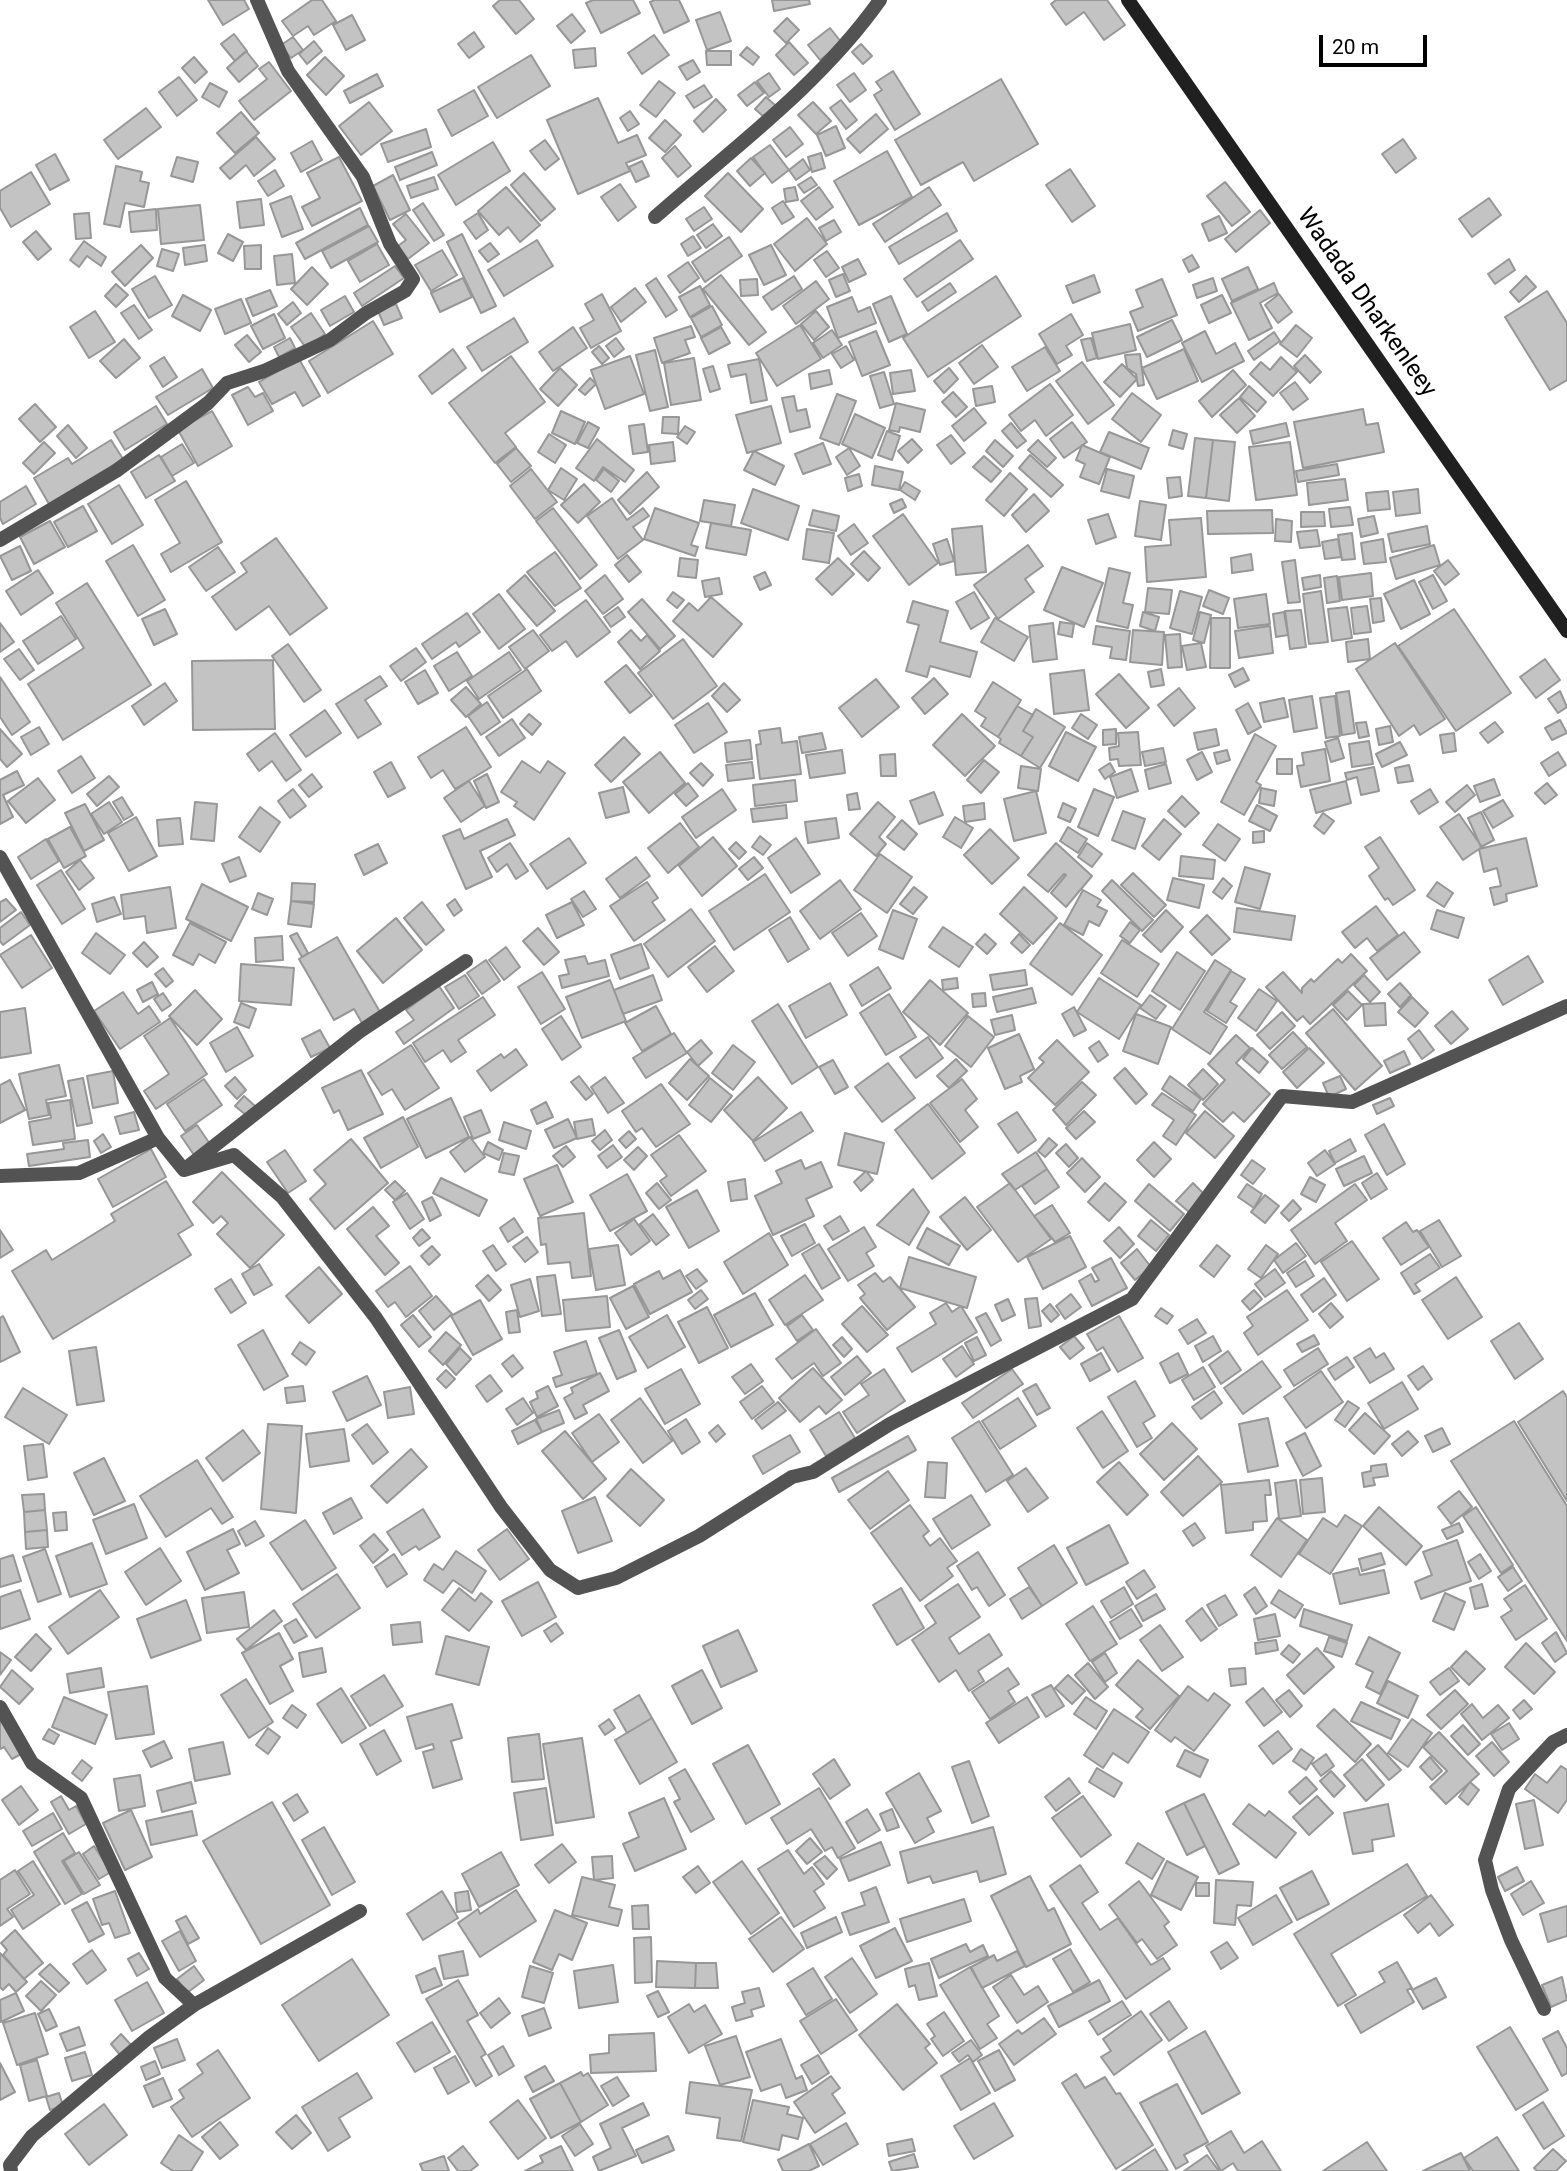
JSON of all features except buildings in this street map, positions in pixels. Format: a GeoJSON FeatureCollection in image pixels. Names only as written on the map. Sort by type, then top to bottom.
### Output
{"type":"FeatureCollection","features":[{"type":"Feature","properties":{"kind":"main road","name":"Wadada Dharkenleey"},"geometry":{"type":"LineString","coordinates":[[1128,0],[1567,631]]}},
{"type":"Feature","properties":{"kind":"street"},"geometry":{"type":"LineString","coordinates":[[0,540],[116,471],[208,403],[227,383],[275,367],[330,340],[366,313],[405,291],[413,279],[390,244],[363,177],[288,71],[257,0]]}},
{"type":"Feature","properties":{"kind":"street"},"geometry":{"type":"LineString","coordinates":[[655,217],[796,94],[863,24],[880,0]]}},
{"type":"Feature","properties":{"kind":"street"},"geometry":{"type":"LineString","coordinates":[[0,857],[158,1138],[184,1170]]}},
{"type":"Feature","properties":{"kind":"street"},"geometry":{"type":"LineString","coordinates":[[184,1170],[359,1032],[466,961]]}},
{"type":"Feature","properties":{"kind":"street"},"geometry":{"type":"LineString","coordinates":[[184,1170],[234,1155],[282,1197],[376,1318],[501,1507],[550,1570],[578,1588],[616,1578],[699,1536],[793,1477],[813,1472],[890,1424],[1132,1299],[1282,1096],[1352,1102],[1567,1006]]}},
{"type":"Feature","properties":{"kind":"street"},"geometry":{"type":"LineString","coordinates":[[0,1176],[79,1173],[158,1138]]}},
{"type":"Feature","properties":{"kind":"street"},"geometry":{"type":"LineString","coordinates":[[0,1707],[32,1763],[81,1798],[165,1978],[194,2005]]}},
{"type":"Feature","properties":{"kind":"street"},"geometry":{"type":"LineString","coordinates":[[1544,2009],[1511,1940],[1492,1890],[1485,1860],[1509,1789],[1553,1742],[1567,1735]]}},
{"type":"Feature","properties":{"kind":"street"},"geometry":{"type":"LineString","coordinates":[[11,2171],[10,2165],[32,2136],[148,2038],[194,2005],[360,1911]]}}]}
